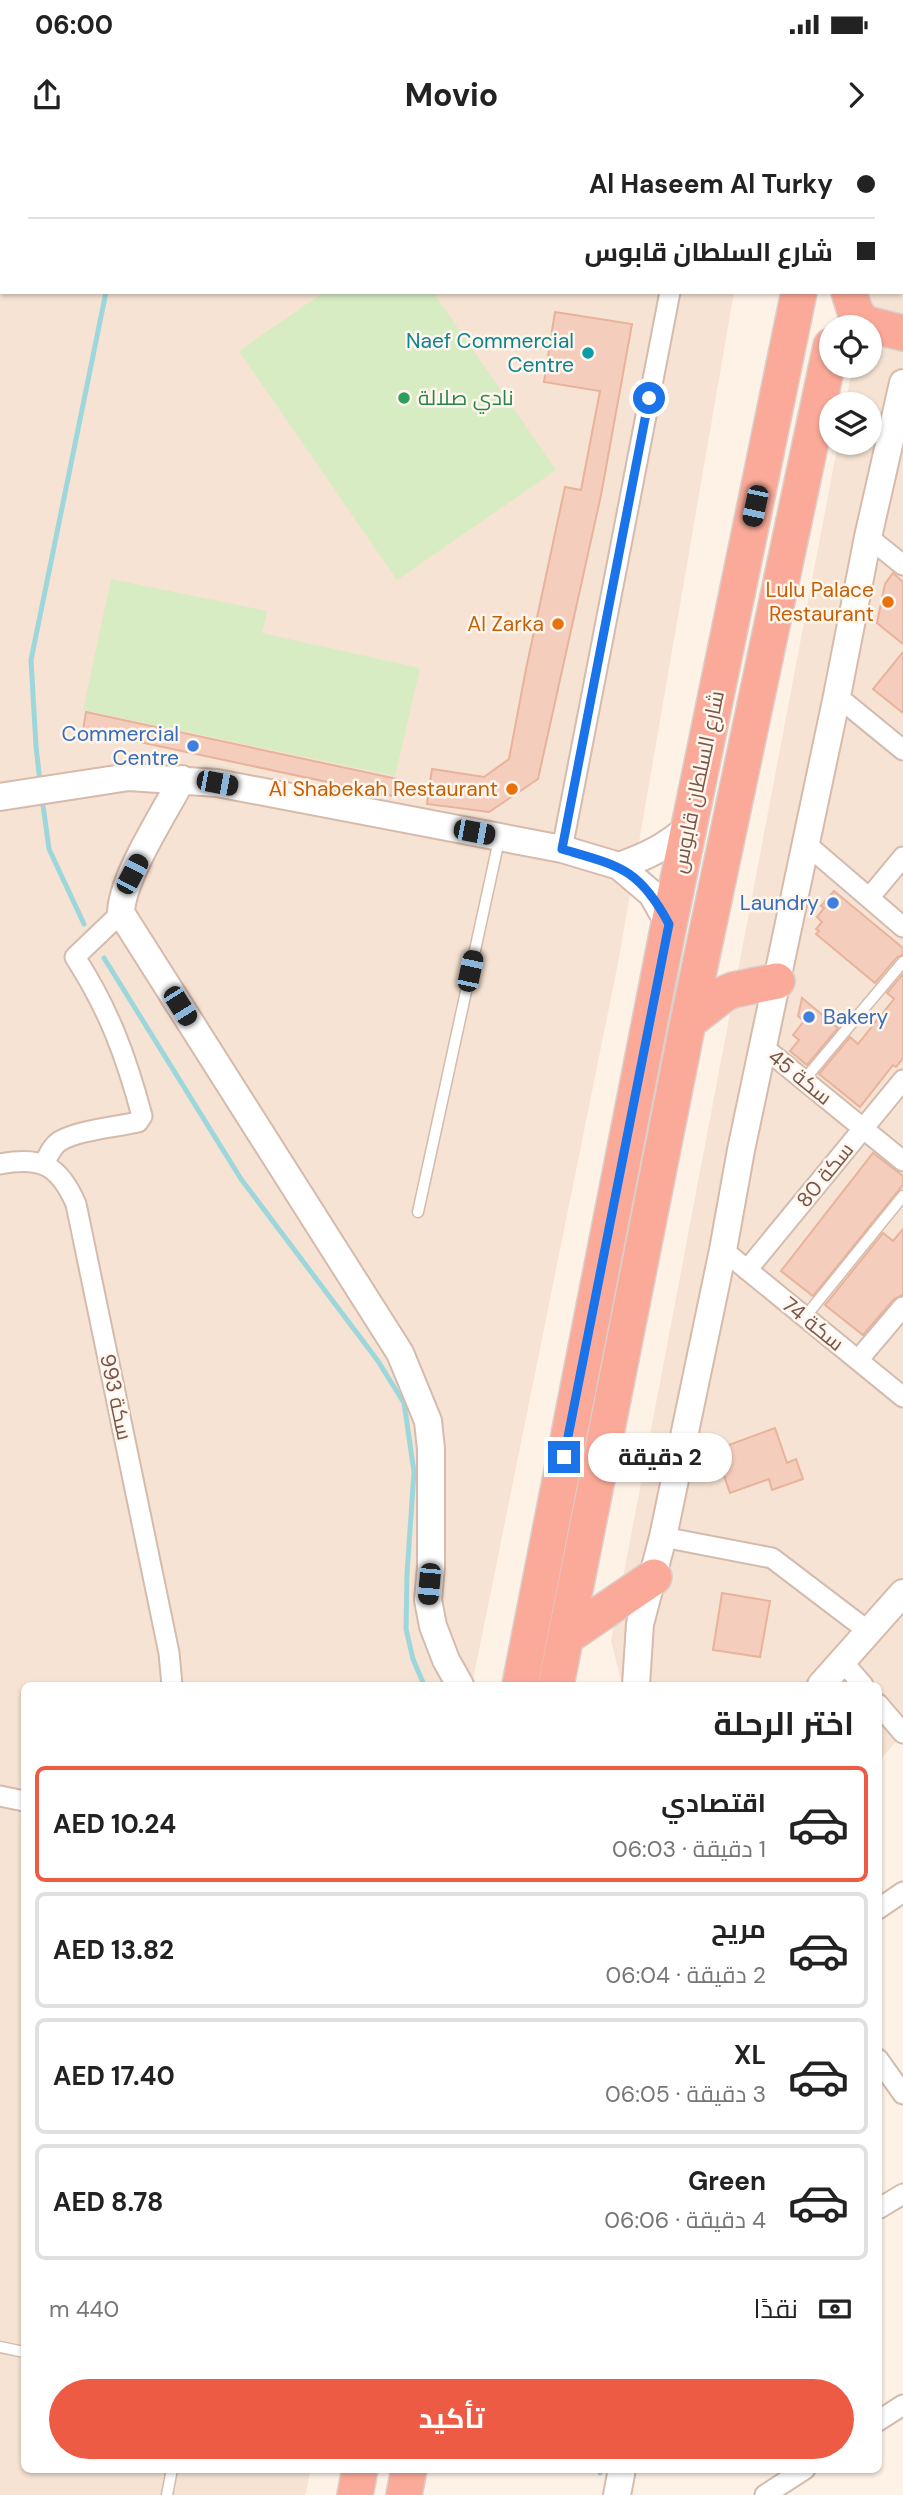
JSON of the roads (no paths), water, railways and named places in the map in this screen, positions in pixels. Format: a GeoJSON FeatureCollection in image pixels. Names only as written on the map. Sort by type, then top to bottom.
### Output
{"type":"FeatureCollection","features":[{"type":"Feature","properties":{"kind":"highway","name":"شارع السلطان قابوس"},"geometry":{"type":"LineString","coordinates":[[521,1678],[669,924],[799,294]]}},
{"type":"Feature","properties":{"kind":"highway"},"geometry":{"type":"LineString","coordinates":[[838,315],[843,294]]}},
{"type":"Feature","properties":{"kind":"highway"},"geometry":{"type":"LineString","coordinates":[[850,294],[855,311],[863,323],[903,333]]}},
{"type":"Feature","properties":{"kind":"highway","name":"شارع السلطان قابوس"},"geometry":{"type":"LineString","coordinates":[[557,1681],[688,1022],[824,378]]}},
{"type":"Feature","properties":{"kind":"highway"},"geometry":{"type":"LineString","coordinates":[[688,1022],[723,994],[777,981]]}},
{"type":"Feature","properties":{"kind":"highway"},"geometry":{"type":"LineString","coordinates":[[566,1637],[654,1577]]}},
{"type":"Feature","properties":{"kind":"highway"},"geometry":{"type":"LineString","coordinates":[[355,2495],[359,2473]]}},
{"type":"Feature","properties":{"kind":"highway"},"geometry":{"type":"LineString","coordinates":[[404,2495],[408,2473]]}},
{"type":"Feature","properties":{"kind":"street"},"geometry":{"type":"LineString","coordinates":[[562,849],[670,294]]}},
{"type":"Feature","properties":{"kind":"street"},"geometry":{"type":"LineString","coordinates":[[636,1682],[640,1624],[663,1537],[868,537],[900,419],[903,383]]}},
{"type":"Feature","properties":{"kind":"street"},"geometry":{"type":"LineString","coordinates":[[868,537],[903,565]]}},
{"type":"Feature","properties":{"kind":"street"},"geometry":{"type":"LineString","coordinates":[[837,696],[898,742]]}},
{"type":"Feature","properties":{"kind":"street"},"geometry":{"type":"LineString","coordinates":[[0,797],[109,778],[182,779],[217,783],[562,849],[619,866],[652,894],[669,924]]}},
{"type":"Feature","properties":{"kind":"street"},"geometry":{"type":"LineString","coordinates":[[182,779],[132,874],[122,899],[121,913],[400,1353],[413,1380],[428,1421],[431,1449],[431,1567],[428,1600],[433,1626],[446,1660],[458,1682]]}},
{"type":"Feature","properties":{"kind":"street"},"geometry":{"type":"LineString","coordinates":[[619,866],[649,856],[689,827]]}},
{"type":"Feature","properties":{"kind":"street"},"geometry":{"type":"LineString","coordinates":[[805,844],[903,928]]}},
{"type":"Feature","properties":{"kind":"street"},"geometry":{"type":"LineString","coordinates":[[869,898],[903,857]]}},
{"type":"Feature","properties":{"kind":"street"},"geometry":{"type":"LineString","coordinates":[[0,1164],[19,1161],[44,1164],[58,1142],[138,1122],[142,1116],[128,1064],[102,1002],[75,957],[121,913]]}},
{"type":"Feature","properties":{"kind":"street","name":"سكة 45"},"geometry":{"type":"LineString","coordinates":[[762,1046],[903,1161]]}},
{"type":"Feature","properties":{"kind":"street","name":"سكة 80"},"geometry":{"type":"LineString","coordinates":[[747,1270],[903,1080]]}},
{"type":"Feature","properties":{"kind":"street","name":"سكة 993"},"geometry":{"type":"LineString","coordinates":[[44,1164],[60,1175],[68,1185],[76,1204],[169,1653],[173,1682]]}},
{"type":"Feature","properties":{"kind":"street","name":"سكة 74"},"geometry":{"type":"LineString","coordinates":[[723,1250],[903,1397]]}},
{"type":"Feature","properties":{"kind":"street"},"geometry":{"type":"LineString","coordinates":[[858,1360],[903,1307]]}},
{"type":"Feature","properties":{"kind":"street"},"geometry":{"type":"LineString","coordinates":[[663,1537],[772,1558],[868,1631]]}},
{"type":"Feature","properties":{"kind":"street"},"geometry":{"type":"LineString","coordinates":[[824,1682],[903,1593]]}},
{"type":"Feature","properties":{"kind":"street"},"geometry":{"type":"LineString","coordinates":[[842,1661],[860,1682]]}},
{"type":"Feature","properties":{"kind":"street"},"geometry":{"type":"LineString","coordinates":[[882,1709],[903,1733]]}},
{"type":"Feature","properties":{"kind":"street"},"geometry":{"type":"LineString","coordinates":[[0,1796],[21,1800]]}},
{"type":"Feature","properties":{"kind":"street"},"geometry":{"type":"LineString","coordinates":[[882,1906],[903,1892]]}},
{"type":"Feature","properties":{"kind":"street"},"geometry":{"type":"LineString","coordinates":[[882,2065],[903,2094]]}},
{"type":"Feature","properties":{"kind":"street"},"geometry":{"type":"LineString","coordinates":[[882,2207],[903,2194]]}},
{"type":"Feature","properties":{"kind":"street"},"geometry":{"type":"LineString","coordinates":[[882,2418],[903,2405]]}},
{"type":"Feature","properties":{"kind":"street"},"geometry":{"type":"LineString","coordinates":[[617,2495],[621,2473]]}},
{"type":"Feature","properties":{"kind":"street"},"geometry":{"type":"LineString","coordinates":[[765,2495],[799,2473]]}},
{"type":"Feature","properties":{"kind":"lane"},"geometry":{"type":"LineString","coordinates":[[418,1212],[499,837]]}},
{"type":"Feature","properties":{"kind":"lane"},"geometry":{"type":"LineString","coordinates":[[804,1080],[903,962]]}},
{"type":"Feature","properties":{"kind":"lane"},"geometry":{"type":"LineString","coordinates":[[804,1317],[903,1196]]}},
{"type":"Feature","properties":{"kind":"lane"},"geometry":{"type":"LineString","coordinates":[[0,2347],[21,2351]]}},
{"type":"Feature","properties":{"kind":"lane"},"geometry":{"type":"LineString","coordinates":[[167,2495],[171,2473]]}},
{"type":"Feature","properties":{"kind":"waterway"},"geometry":{"type":"LineString","coordinates":[[40,782],[31,660],[106,294]]}},
{"type":"Feature","properties":{"kind":"waterway"},"geometry":{"type":"LineString","coordinates":[[42,798],[49,849],[84,924]]}},
{"type":"Feature","properties":{"kind":"waterway"},"geometry":{"type":"LineString","coordinates":[[104,958],[241,1179],[378,1361],[404,1403],[414,1472],[406,1629],[413,1659],[423,1682]]}},
{"type":"Feature","properties":{"kind":"place","name":"Naef Commercial Centre"},"geometry":{"type":"Point","coordinates":[588,353]}},
{"type":"Feature","properties":{"kind":"place","name":"نادي صلالة"},"geometry":{"type":"Point","coordinates":[404,398]}},
{"type":"Feature","properties":{"kind":"place","name":"Lulu Palace Restaurant"},"geometry":{"type":"Point","coordinates":[888,602]}},
{"type":"Feature","properties":{"kind":"place","name":"Al Zarka"},"geometry":{"type":"Point","coordinates":[558,624]}},
{"type":"Feature","properties":{"kind":"place","name":"Commercial Centre"},"geometry":{"type":"Point","coordinates":[193,746]}},
{"type":"Feature","properties":{"kind":"place","name":"Al Shabekah Restaurant"},"geometry":{"type":"Point","coordinates":[512,789]}},
{"type":"Feature","properties":{"kind":"place","name":"Laundry"},"geometry":{"type":"Point","coordinates":[833,903]}},
{"type":"Feature","properties":{"kind":"place","name":"Bakery"},"geometry":{"type":"Point","coordinates":[809,1017]}}]}
